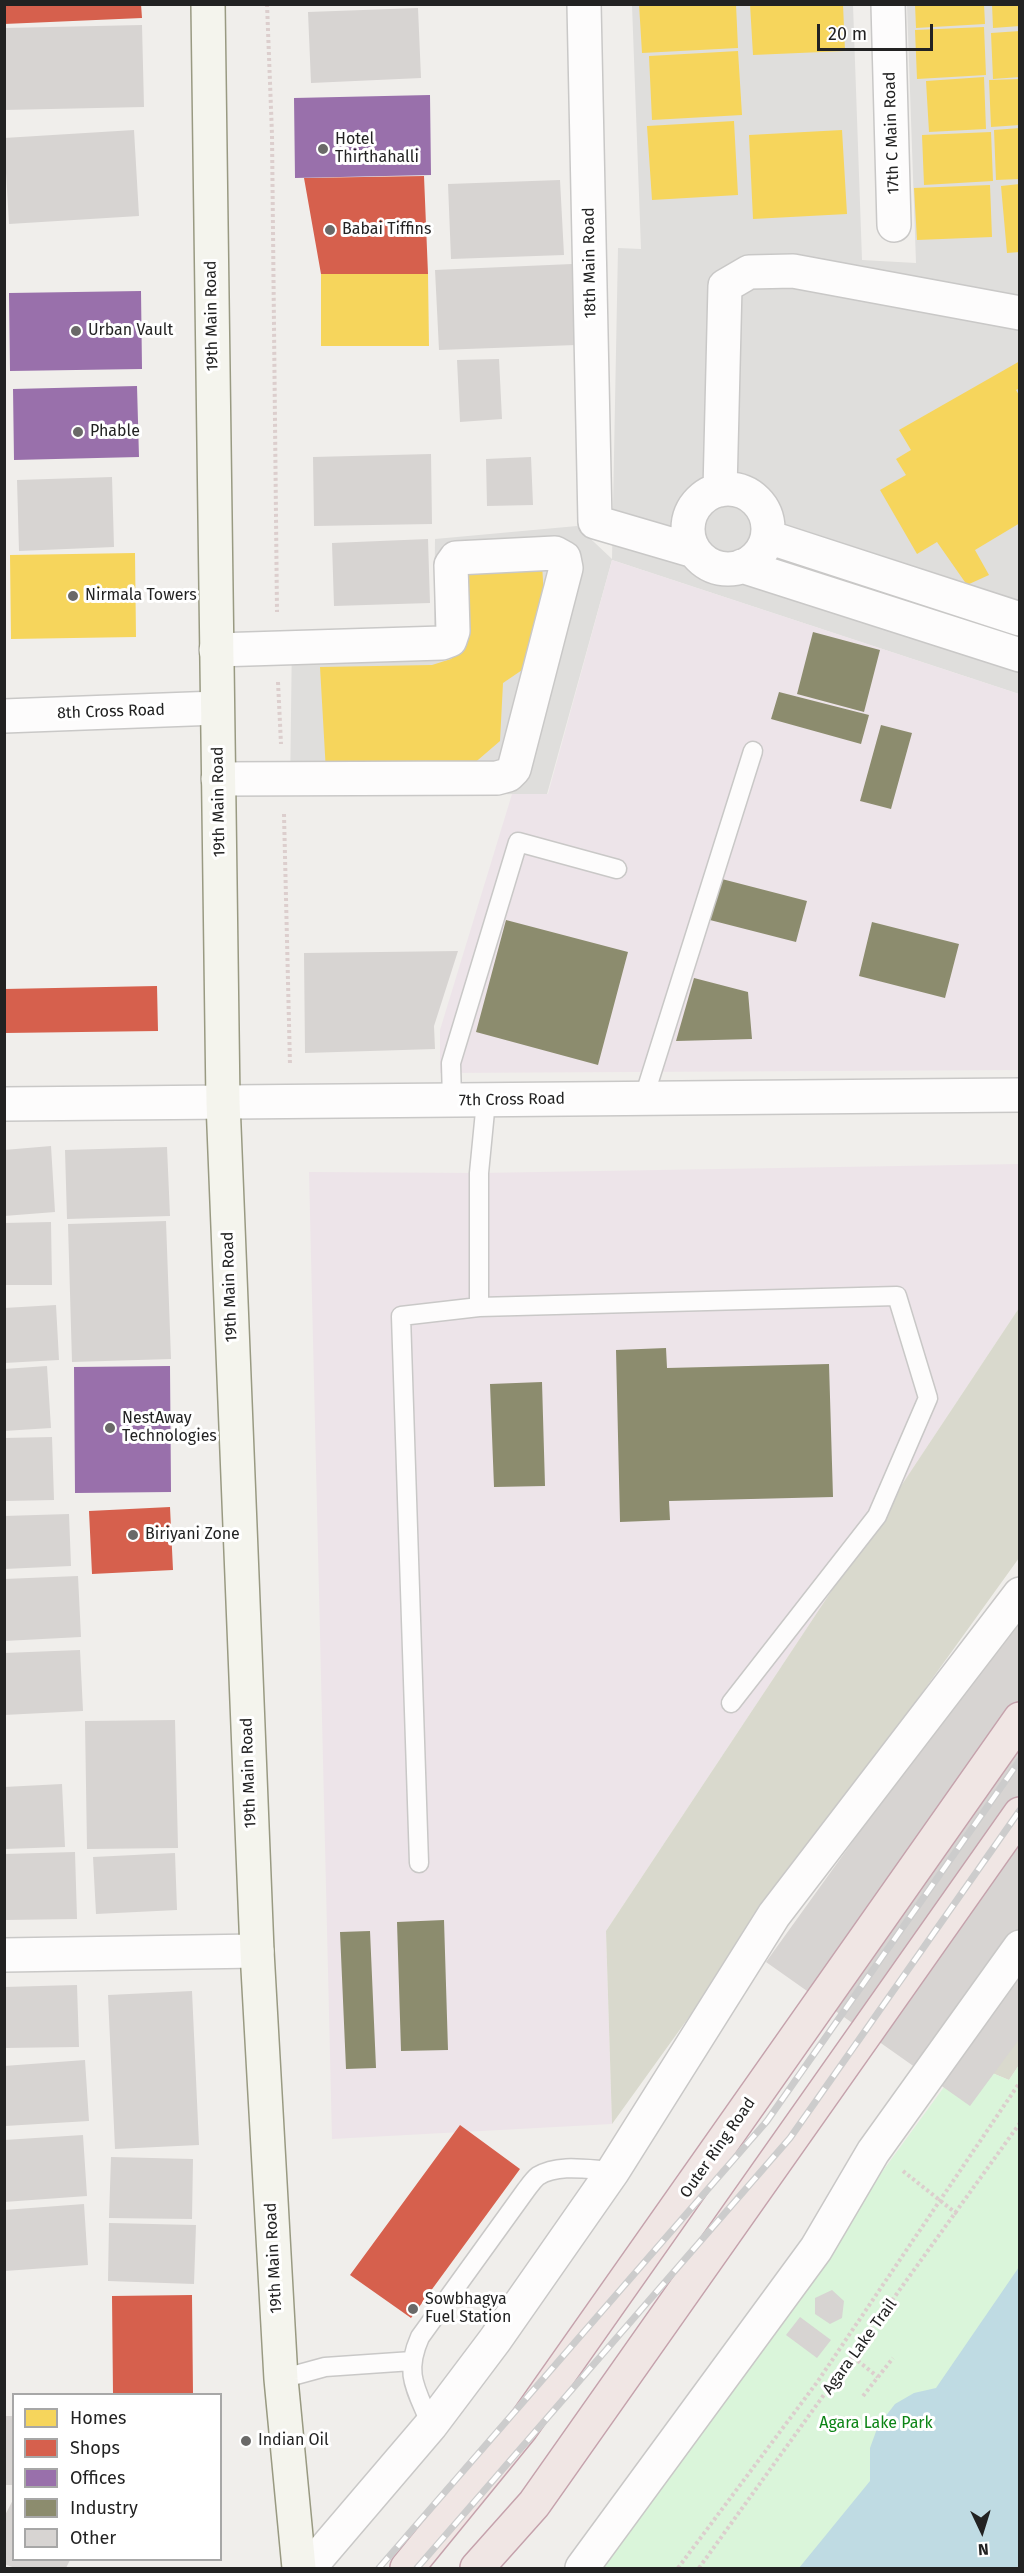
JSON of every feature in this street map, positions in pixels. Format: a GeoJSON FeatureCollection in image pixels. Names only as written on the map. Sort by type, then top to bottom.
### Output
{"type":"FeatureCollection","features":[{"type":"Feature","properties":{"kind":"highway","name":"Outer Ring Road"},"geometry":{"type":"LineString","coordinates":[[407,2568],[522,2427],[1020,1719]]}},
{"type":"Feature","properties":{"kind":"highway"},"geometry":{"type":"LineString","coordinates":[[477,2568],[534,2504],[1020,1814]]}},
{"type":"Feature","properties":{"kind":"main road","name":"19th Main Road"},"geometry":{"type":"LineString","coordinates":[[208,4],[223,1102],[256,1951],[281,2379],[299,2568]]}},
{"type":"Feature","properties":{"kind":"street","name":"18th Main Road"},"geometry":{"type":"LineString","coordinates":[[584,4],[595,522],[694,551]]}},
{"type":"Feature","properties":{"kind":"street","name":"17th C Main Road"},"geometry":{"type":"LineString","coordinates":[[888,4],[894,225]]}},
{"type":"Feature","properties":{"kind":"street"},"geometry":{"type":"LineString","coordinates":[[720,490],[725,286],[749,272],[792,271],[1020,313]]}},
{"type":"Feature","properties":{"kind":"street"},"geometry":{"type":"LineString","coordinates":[[720,490],[739,490],[756,500],[764,511],[768,523],[768,537],[754,560],[729,569],[716,567],[704,561],[694,551],[689,540],[688,526],[691,514],[702,498],[720,490]]}},
{"type":"Feature","properties":{"kind":"street"},"geometry":{"type":"LineString","coordinates":[[768,537],[1020,619]]}},
{"type":"Feature","properties":{"kind":"street"},"geometry":{"type":"LineString","coordinates":[[216,650],[442,643],[450,640],[453,631],[451,565],[456,558],[555,553],[564,558],[566,568],[523,735],[514,769],[508,775],[497,778],[218,779]]}},
{"type":"Feature","properties":{"kind":"street"},"geometry":{"type":"LineString","coordinates":[[742,566],[1020,654]]}},
{"type":"Feature","properties":{"kind":"street","name":"8th Cross Road"},"geometry":{"type":"LineString","coordinates":[[4,716],[217,708]]}},
{"type":"Feature","properties":{"kind":"street","name":"7th Cross Road"},"geometry":{"type":"LineString","coordinates":[[4,1104],[486,1101],[644,1096],[1020,1095]]}},
{"type":"Feature","properties":{"kind":"street"},"geometry":{"type":"LineString","coordinates":[[309,2568],[430,2425],[495,2340],[613,2171],[774,1915],[1020,1594]]}},
{"type":"Feature","properties":{"kind":"street"},"geometry":{"type":"LineString","coordinates":[[582,2568],[816,2249],[873,2152],[1020,1947]]}},
{"type":"Feature","properties":{"kind":"street"},"geometry":{"type":"LineString","coordinates":[[4,1955],[256,1951]]}},
{"type":"Feature","properties":{"kind":"lane"},"geometry":{"type":"LineString","coordinates":[[644,1096],[753,751]]}},
{"type":"Feature","properties":{"kind":"lane"},"geometry":{"type":"LineString","coordinates":[[452,1100],[451,1064],[518,842],[617,869]]}},
{"type":"Feature","properties":{"kind":"lane"},"geometry":{"type":"LineString","coordinates":[[479,1306],[479,1173],[486,1101]]}},
{"type":"Feature","properties":{"kind":"lane"},"geometry":{"type":"LineString","coordinates":[[419,1863],[400,1316],[479,1306],[897,1296],[928,1398],[877,1516],[730,1703]]}},
{"type":"Feature","properties":{"kind":"lane"},"geometry":{"type":"LineString","coordinates":[[430,2425],[411,2378],[412,2361],[420,2337],[525,2190],[538,2177],[554,2170],[573,2168],[613,2171]]}},
{"type":"Feature","properties":{"kind":"lane"},"geometry":{"type":"LineString","coordinates":[[281,2379],[325,2367],[412,2361]]}},
{"type":"Feature","properties":{"kind":"path"},"geometry":{"type":"LineString","coordinates":[[267,4],[272,135],[277,649],[283,777],[290,1101]]}},
{"type":"Feature","properties":{"kind":"path"},"geometry":{"type":"LineString","coordinates":[[678,2568],[818,2381],[1020,2082]]}},
{"type":"Feature","properties":{"kind":"path","name":"Agara Lake Trail"},"geometry":{"type":"LineString","coordinates":[[699,2568],[957,2214],[1020,2123]]}},
{"type":"Feature","properties":{"kind":"path"},"geometry":{"type":"LineString","coordinates":[[873,2152],[957,2214]]}},
{"type":"Feature","properties":{"kind":"path"},"geometry":{"type":"LineString","coordinates":[[853,2357],[878,2377]]}},
{"type":"Feature","properties":{"kind":"path"},"geometry":{"type":"LineString","coordinates":[[863,2396],[893,2358]]}},
{"type":"Feature","properties":{"kind":"shaded area"},"geometry":{"type":"Polygon","coordinates":[[[632,5],[853,5],[862,260],[916,263],[907,5],[1019,5],[1019,694],[612,560],[547,794],[290,795],[292,635],[434,631],[435,539],[577,526],[612,559],[618,248],[641,249],[632,5]]]}},
{"type":"Feature","properties":{"kind":"shaded area"},"geometry":{"type":"Polygon","coordinates":[[[612,560],[1019,694],[1019,1070],[440,1073],[440,1030],[512,794],[548,794],[612,560]]]}},
{"type":"Feature","properties":{"kind":"shaded area"},"geometry":{"type":"Polygon","coordinates":[[[1019,1164],[1019,1308],[606,1931],[612,2124],[332,2139],[309,1172],[479,1173],[1019,1164]]]}},
{"type":"Feature","properties":{"kind":"shaded area"},"geometry":{"type":"Polygon","coordinates":[[[1019,1308],[1019,1558],[612,2124],[606,1931],[1019,1308]]]}},
{"type":"Feature","properties":{"kind":"shaded area"},"geometry":{"type":"Polygon","coordinates":[[[1019,1985],[1019,2065],[1009,2080],[963,2061],[1019,1985]]]}},
{"type":"Feature","properties":{"kind":"green space","name":"Agara Lake Park"},"geometry":{"type":"Polygon","coordinates":[[[963,2061],[1009,2080],[1019,2065],[1019,2568],[593,2568],[963,2061]]]}},
{"type":"Feature","properties":{"kind":"water"},"geometry":{"type":"Polygon","coordinates":[[[1019,2267],[1019,2568],[799,2568],[870,2481],[870,2448],[878,2426],[895,2404],[914,2393],[936,2388],[1019,2267]]]}},
{"type":"Feature","properties":{"kind":"building: Homes"},"geometry":{"type":"Polygon","coordinates":[[[639,4],[736,4],[738,48],[642,53],[639,4]]]}},
{"type":"Feature","properties":{"kind":"building: Homes"},"geometry":{"type":"Polygon","coordinates":[[[750,4],[843,4],[845,51],[753,55],[750,4]]]}},
{"type":"Feature","properties":{"kind":"building: Homes"},"geometry":{"type":"Polygon","coordinates":[[[915,4],[984,4],[985,24],[916,28],[915,4]]]}},
{"type":"Feature","properties":{"kind":"building: Homes"},"geometry":{"type":"Polygon","coordinates":[[[992,4],[1020,4],[1020,26],[993,28],[992,4]]]}},
{"type":"Feature","properties":{"kind":"building: Homes"},"geometry":{"type":"Polygon","coordinates":[[[984,27],[986,75],[917,79],[915,30],[984,27]]]}},
{"type":"Feature","properties":{"kind":"building: Homes"},"geometry":{"type":"Polygon","coordinates":[[[1020,31],[1020,77],[993,79],[991,33],[1020,31]]]}},
{"type":"Feature","properties":{"kind":"building: Homes"},"geometry":{"type":"Polygon","coordinates":[[[738,51],[742,115],[652,120],[649,56],[738,51]]]}},
{"type":"Feature","properties":{"kind":"building: Homes"},"geometry":{"type":"Polygon","coordinates":[[[984,77],[986,129],[929,132],[926,81],[984,77]]]}},
{"type":"Feature","properties":{"kind":"building: Homes"},"geometry":{"type":"Polygon","coordinates":[[[1020,79],[1020,125],[991,127],[989,80],[1020,79]]]}},
{"type":"Feature","properties":{"kind":"building: Homes"},"geometry":{"type":"Polygon","coordinates":[[[734,121],[738,195],[652,200],[647,126],[734,121]]]}},
{"type":"Feature","properties":{"kind":"building: Homes"},"geometry":{"type":"Polygon","coordinates":[[[1020,128],[1020,179],[996,180],[994,130],[1020,128]]]}},
{"type":"Feature","properties":{"kind":"building: Homes"},"geometry":{"type":"Polygon","coordinates":[[[842,130],[847,214],[753,219],[749,135],[842,130]]]}},
{"type":"Feature","properties":{"kind":"building: Homes"},"geometry":{"type":"Polygon","coordinates":[[[991,132],[993,181],[924,185],[922,135],[991,132]]]}},
{"type":"Feature","properties":{"kind":"building: Homes"},"geometry":{"type":"Polygon","coordinates":[[[1020,184],[1020,252],[1007,253],[1001,186],[1020,184]]]}},
{"type":"Feature","properties":{"kind":"building: Homes"},"geometry":{"type":"Polygon","coordinates":[[[990,185],[992,237],[917,240],[914,188],[990,185]]]}},
{"type":"Feature","properties":{"kind":"building: Homes"},"geometry":{"type":"Polygon","coordinates":[[[321,274],[428,274],[429,346],[321,346],[321,274]]]}},
{"type":"Feature","properties":{"kind":"building: Homes"},"geometry":{"type":"Polygon","coordinates":[[[1020,361],[1020,388],[1016,390],[1020,397],[1020,523],[975,550],[989,575],[967,585],[937,542],[917,554],[880,490],[906,475],[896,459],[911,450],[899,430],[1020,361]]]}},
{"type":"Feature","properties":{"kind":"building: Homes","name":"Nirmala Towers"},"geometry":{"type":"Polygon","coordinates":[[[135,553],[136,637],[11,639],[10,555],[135,553]]]}},
{"type":"Feature","properties":{"kind":"building: Homes"},"geometry":{"type":"Polygon","coordinates":[[[542,564],[545,615],[528,666],[503,683],[500,741],[464,772],[326,772],[320,667],[432,665],[451,659],[463,647],[461,568],[542,564]]]}},
{"type":"Feature","properties":{"kind":"building: Shops"},"geometry":{"type":"Polygon","coordinates":[[[4,4],[141,4],[142,18],[4,24],[4,4]]]}},
{"type":"Feature","properties":{"kind":"building: Shops"},"geometry":{"type":"Polygon","coordinates":[[[424,176],[428,274],[321,274],[304,178],[424,176]]]}},
{"type":"Feature","properties":{"kind":"building: Shops"},"geometry":{"type":"Polygon","coordinates":[[[157,986],[158,1031],[5,1033],[4,989],[157,986]]]}},
{"type":"Feature","properties":{"kind":"building: Shops"},"geometry":{"type":"Polygon","coordinates":[[[170,1507],[173,1570],[92,1574],[89,1511],[170,1507]]]}},
{"type":"Feature","properties":{"kind":"building: Shops"},"geometry":{"type":"Polygon","coordinates":[[[460,2125],[520,2169],[411,2318],[350,2275],[460,2125]]]}},
{"type":"Feature","properties":{"kind":"building: Shops"},"geometry":{"type":"Polygon","coordinates":[[[192,2295],[193,2393],[113,2393],[112,2296],[192,2295]]]}},
{"type":"Feature","properties":{"kind":"building: Offices"},"geometry":{"type":"Polygon","coordinates":[[[430,95],[431,175],[295,178],[294,98],[430,95]]]}},
{"type":"Feature","properties":{"kind":"building: Offices","name":"Urban Vault"},"geometry":{"type":"Polygon","coordinates":[[[141,291],[142,369],[10,371],[9,293],[141,291]]]}},
{"type":"Feature","properties":{"kind":"building: Offices"},"geometry":{"type":"Polygon","coordinates":[[[137,386],[139,457],[14,460],[13,389],[137,386]]]}},
{"type":"Feature","properties":{"kind":"building: Offices"},"geometry":{"type":"Polygon","coordinates":[[[170,1366],[171,1492],[75,1493],[74,1367],[170,1366]]]}},
{"type":"Feature","properties":{"kind":"building: Industry"},"geometry":{"type":"Polygon","coordinates":[[[813,632],[880,650],[864,712],[797,694],[813,632]]]}},
{"type":"Feature","properties":{"kind":"building: Industry"},"geometry":{"type":"Polygon","coordinates":[[[779,692],[869,715],[861,744],[771,719],[779,692]]]}},
{"type":"Feature","properties":{"kind":"building: Industry"},"geometry":{"type":"Polygon","coordinates":[[[881,725],[912,733],[891,809],[860,801],[881,725]]]}},
{"type":"Feature","properties":{"kind":"building: Industry"},"geometry":{"type":"Polygon","coordinates":[[[718,878],[807,901],[796,942],[706,919],[718,878]]]}},
{"type":"Feature","properties":{"kind":"building: Industry"},"geometry":{"type":"Polygon","coordinates":[[[506,920],[628,952],[598,1065],[476,1032],[506,920]]]}},
{"type":"Feature","properties":{"kind":"building: Industry"},"geometry":{"type":"Polygon","coordinates":[[[872,922],[959,944],[945,998],[859,976],[872,922]]]}},
{"type":"Feature","properties":{"kind":"building: Industry"},"geometry":{"type":"Polygon","coordinates":[[[694,978],[748,992],[752,1039],[676,1041],[694,978]]]}},
{"type":"Feature","properties":{"kind":"building: Industry"},"geometry":{"type":"Polygon","coordinates":[[[666,1348],[667,1368],[829,1364],[833,1497],[669,1501],[670,1520],[620,1522],[616,1350],[666,1348]]]}},
{"type":"Feature","properties":{"kind":"building: Industry"},"geometry":{"type":"Polygon","coordinates":[[[542,1382],[545,1486],[494,1487],[490,1384],[542,1382]]]}},
{"type":"Feature","properties":{"kind":"building: Industry"},"geometry":{"type":"Polygon","coordinates":[[[444,1920],[448,2050],[401,2051],[397,1922],[444,1920]]]}},
{"type":"Feature","properties":{"kind":"building: Industry"},"geometry":{"type":"Polygon","coordinates":[[[370,1931],[376,2068],[346,2069],[340,1932],[370,1931]]]}},
{"type":"Feature","properties":{"kind":"building: Other"},"geometry":{"type":"Polygon","coordinates":[[[418,8],[421,78],[311,83],[308,12],[418,8]]]}},
{"type":"Feature","properties":{"kind":"building: Other"},"geometry":{"type":"Polygon","coordinates":[[[142,25],[144,107],[4,110],[4,28],[142,25]]]}},
{"type":"Feature","properties":{"kind":"building: Other"},"geometry":{"type":"Polygon","coordinates":[[[134,130],[139,216],[9,224],[4,138],[134,130]]]}},
{"type":"Feature","properties":{"kind":"building: Other"},"geometry":{"type":"Polygon","coordinates":[[[560,180],[564,255],[451,259],[448,184],[560,180]]]}},
{"type":"Feature","properties":{"kind":"building: Other"},"geometry":{"type":"Polygon","coordinates":[[[572,264],[576,345],[439,350],[435,270],[572,264]]]}},
{"type":"Feature","properties":{"kind":"building: Other"},"geometry":{"type":"Polygon","coordinates":[[[499,359],[502,419],[460,422],[457,360],[499,359]]]}},
{"type":"Feature","properties":{"kind":"building: Other"},"geometry":{"type":"Polygon","coordinates":[[[431,454],[432,524],[314,526],[313,457],[431,454]]]}},
{"type":"Feature","properties":{"kind":"building: Other"},"geometry":{"type":"Polygon","coordinates":[[[531,457],[533,505],[487,506],[486,459],[531,457]]]}},
{"type":"Feature","properties":{"kind":"building: Other"},"geometry":{"type":"Polygon","coordinates":[[[112,477],[114,547],[19,551],[17,480],[112,477]]]}},
{"type":"Feature","properties":{"kind":"building: Other"},"geometry":{"type":"Polygon","coordinates":[[[428,539],[430,603],[334,606],[332,543],[428,539]]]}},
{"type":"Feature","properties":{"kind":"building: Other"},"geometry":{"type":"Polygon","coordinates":[[[458,951],[434,1026],[435,1049],[305,1053],[304,953],[458,951]]]}},
{"type":"Feature","properties":{"kind":"building: Other"},"geometry":{"type":"Polygon","coordinates":[[[51,1146],[55,1212],[4,1216],[4,1150],[51,1146]]]}},
{"type":"Feature","properties":{"kind":"building: Other"},"geometry":{"type":"Polygon","coordinates":[[[167,1147],[170,1216],[67,1219],[65,1150],[167,1147]]]}},
{"type":"Feature","properties":{"kind":"building: Other"},"geometry":{"type":"Polygon","coordinates":[[[166,1221],[171,1359],[72,1362],[68,1224],[166,1221]]]}},
{"type":"Feature","properties":{"kind":"building: Other"},"geometry":{"type":"Polygon","coordinates":[[[51,1222],[52,1285],[4,1285],[4,1223],[51,1222]]]}},
{"type":"Feature","properties":{"kind":"building: Other"},"geometry":{"type":"Polygon","coordinates":[[[56,1305],[59,1360],[4,1363],[4,1308],[56,1305]]]}},
{"type":"Feature","properties":{"kind":"building: Other"},"geometry":{"type":"Polygon","coordinates":[[[47,1366],[51,1428],[4,1431],[4,1369],[47,1366]]]}},
{"type":"Feature","properties":{"kind":"building: Other"},"geometry":{"type":"Polygon","coordinates":[[[52,1437],[54,1500],[4,1501],[4,1438],[52,1437]]]}},
{"type":"Feature","properties":{"kind":"building: Other"},"geometry":{"type":"Polygon","coordinates":[[[69,1514],[71,1566],[4,1569],[4,1516],[69,1514]]]}},
{"type":"Feature","properties":{"kind":"building: Other"},"geometry":{"type":"Polygon","coordinates":[[[78,1576],[81,1637],[4,1641],[4,1579],[78,1576]]]}},
{"type":"Feature","properties":{"kind":"building: Other"},"geometry":{"type":"Polygon","coordinates":[[[1020,1609],[1020,2038],[970,2106],[766,1962],[1020,1609]]]}},
{"type":"Feature","properties":{"kind":"building: Other"},"geometry":{"type":"Polygon","coordinates":[[[80,1650],[83,1711],[4,1715],[4,1653],[80,1650]]]}},
{"type":"Feature","properties":{"kind":"building: Other"},"geometry":{"type":"Polygon","coordinates":[[[175,1720],[178,1848],[87,1849],[85,1721],[175,1720]]]}},
{"type":"Feature","properties":{"kind":"building: Other"},"geometry":{"type":"Polygon","coordinates":[[[62,1784],[65,1847],[4,1849],[4,1787],[62,1784]]]}},
{"type":"Feature","properties":{"kind":"building: Other"},"geometry":{"type":"Polygon","coordinates":[[[75,1852],[77,1919],[4,1920],[4,1854],[75,1852]]]}},
{"type":"Feature","properties":{"kind":"building: Other"},"geometry":{"type":"Polygon","coordinates":[[[175,1853],[177,1910],[96,1914],[93,1857],[175,1853]]]}},
{"type":"Feature","properties":{"kind":"building: Other"},"geometry":{"type":"Polygon","coordinates":[[[77,1985],[79,2047],[4,2048],[4,1987],[77,1985]]]}},
{"type":"Feature","properties":{"kind":"building: Other"},"geometry":{"type":"Polygon","coordinates":[[[192,1991],[199,2145],[115,2149],[108,1995],[192,1991]]]}},
{"type":"Feature","properties":{"kind":"building: Other"},"geometry":{"type":"Polygon","coordinates":[[[85,2060],[89,2121],[5,2126],[4,2066],[85,2060]]]}},
{"type":"Feature","properties":{"kind":"building: Other"},"geometry":{"type":"Polygon","coordinates":[[[83,2135],[87,2196],[4,2202],[4,2140],[83,2135]]]}},
{"type":"Feature","properties":{"kind":"building: Other"},"geometry":{"type":"Polygon","coordinates":[[[111,2157],[193,2159],[192,2219],[109,2218],[111,2157]]]}},
{"type":"Feature","properties":{"kind":"building: Other"},"geometry":{"type":"Polygon","coordinates":[[[84,2204],[88,2265],[5,2271],[4,2210],[84,2204]]]}},
{"type":"Feature","properties":{"kind":"building: Other"},"geometry":{"type":"Polygon","coordinates":[[[109,2223],[196,2225],[194,2284],[108,2281],[109,2223]]]}},
{"type":"Feature","properties":{"kind":"building: Other"},"geometry":{"type":"Polygon","coordinates":[[[832,2290],[844,2301],[842,2318],[830,2324],[815,2314],[815,2298],[832,2290]]]}},
{"type":"Feature","properties":{"kind":"building: Other"},"geometry":{"type":"Polygon","coordinates":[[[800,2317],[831,2340],[817,2358],[786,2335],[800,2317]]]}},
{"type":"Feature","properties":{"kind":"building: Other"},"geometry":{"type":"Polygon","coordinates":[[[4,2416],[12,2416],[12,2485],[4,2485],[4,2416]]]}},
{"type":"Feature","properties":{"kind":"building: Other"},"geometry":{"type":"Polygon","coordinates":[[[12,2502],[12,2561],[70,2561],[66,2568],[15,2568],[4,2564],[4,2517],[12,2502]]]}},
{"type":"Feature","properties":{"kind":"railway"},"geometry":{"type":"LineString","coordinates":[[379,2568],[767,2121],[1020,1760]]}},
{"type":"Feature","properties":{"kind":"railway"},"geometry":{"type":"LineString","coordinates":[[417,2568],[790,2138],[1020,1810]]}},
{"type":"Feature","properties":{"kind":"place","name":"Hotel Thirthahalli"},"geometry":{"type":"Point","coordinates":[323,149]}},
{"type":"Feature","properties":{"kind":"place","name":"Babai Tiffins"},"geometry":{"type":"Point","coordinates":[330,230]}},
{"type":"Feature","properties":{"kind":"place","name":"Urban Vault"},"geometry":{"type":"Point","coordinates":[76,331]}},
{"type":"Feature","properties":{"kind":"place","name":"Phable"},"geometry":{"type":"Point","coordinates":[78,432]}},
{"type":"Feature","properties":{"kind":"place","name":"Nirmala Towers"},"geometry":{"type":"Point","coordinates":[73,596]}},
{"type":"Feature","properties":{"kind":"place","name":"NestAway Technologies"},"geometry":{"type":"Point","coordinates":[110,1428]}},
{"type":"Feature","properties":{"kind":"place","name":"Biriyani Zone"},"geometry":{"type":"Point","coordinates":[133,1535]}},
{"type":"Feature","properties":{"kind":"place","name":"Sowbhagya Fuel Station"},"geometry":{"type":"Point","coordinates":[413,2309]}},
{"type":"Feature","properties":{"kind":"place","name":"Indian Oil"},"geometry":{"type":"Point","coordinates":[246,2441]}}]}
